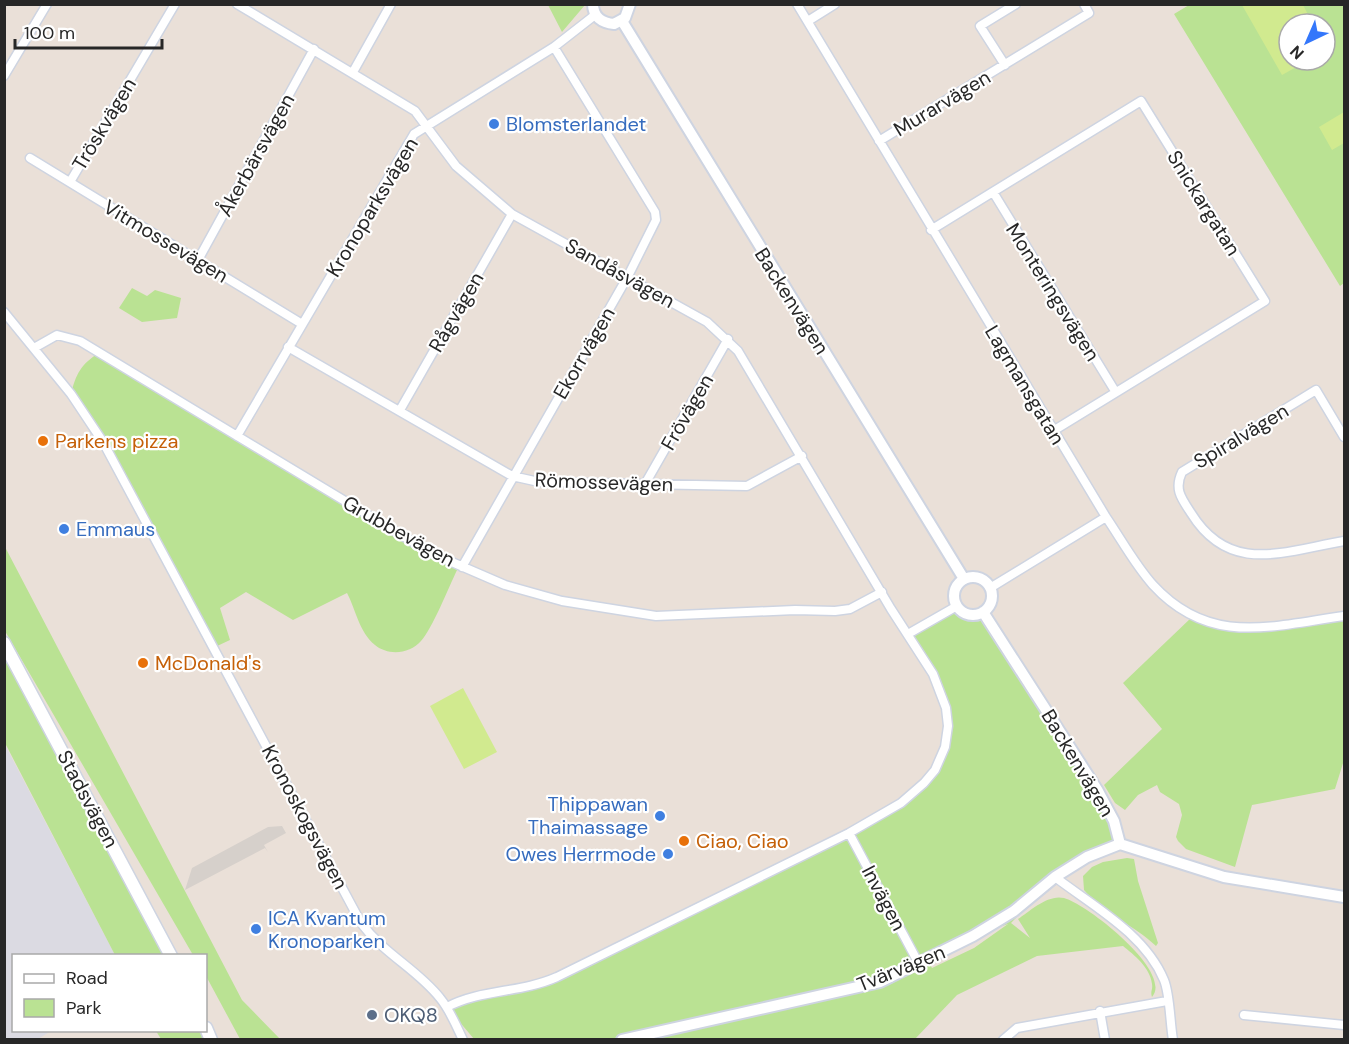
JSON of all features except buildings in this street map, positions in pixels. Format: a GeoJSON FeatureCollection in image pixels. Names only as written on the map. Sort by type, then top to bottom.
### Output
{"type":"FeatureCollection","features":[{"type":"Feature","properties":{"kind":"main road","name":"Stadsvägen"},"geometry":{"type":"LineString","coordinates":[[4,643],[170,954]]}},
{"type":"Feature","properties":{"kind":"street"},"geometry":{"type":"LineString","coordinates":[[4,76],[7,65],[47,4]]}},
{"type":"Feature","properties":{"kind":"street","name":"Tröskvägen"},"geometry":{"type":"LineString","coordinates":[[70,182],[175,4]]}},
{"type":"Feature","properties":{"kind":"street"},"geometry":{"type":"LineString","coordinates":[[353,72],[392,4]]}},
{"type":"Feature","properties":{"kind":"street"},"geometry":{"type":"LineString","coordinates":[[594,10],[607,24],[622,21],[629,12],[630,4]]}},
{"type":"Feature","properties":{"kind":"street","name":"Lagmansgatan"},"geometry":{"type":"LineString","coordinates":[[797,4],[1053,431],[1106,517],[1151,583],[1172,604],[1206,623],[1258,628],[1344,616]]}},
{"type":"Feature","properties":{"kind":"street"},"geometry":{"type":"LineString","coordinates":[[808,21],[835,4]]}},
{"type":"Feature","properties":{"kind":"street","name":"Murarvägen"},"geometry":{"type":"LineString","coordinates":[[1005,65],[980,26],[1016,4]]}},
{"type":"Feature","properties":{"kind":"street","name":"Murarvägen"},"geometry":{"type":"LineString","coordinates":[[879,141],[1089,13],[1084,4]]}},
{"type":"Feature","properties":{"kind":"street","name":"Sandåsvägen"},"geometry":{"type":"LineString","coordinates":[[241,6],[416,111],[456,166],[512,214],[628,276],[707,322],[728,339],[738,351],[908,634]]}},
{"type":"Feature","properties":{"kind":"street","name":"Kronoparksvägen"},"geometry":{"type":"LineString","coordinates":[[237,436],[414,134],[554,47],[594,10]]}},
{"type":"Feature","properties":{"kind":"street","name":"Backenvägen"},"geometry":{"type":"LineString","coordinates":[[622,21],[964,579]]}},
{"type":"Feature","properties":{"kind":"street","name":"Ekorrvägen"},"geometry":{"type":"LineString","coordinates":[[462,567],[655,226],[655,212],[554,47]]}},
{"type":"Feature","properties":{"kind":"street","name":"Åkerbärsvägen"},"geometry":{"type":"LineString","coordinates":[[198,260],[314,49]]}},
{"type":"Feature","properties":{"kind":"street","name":"Snickargatan"},"geometry":{"type":"LineString","coordinates":[[931,230],[1141,101],[1265,301],[1053,431]]}},
{"type":"Feature","properties":{"kind":"street","name":"Vitmossevägen"},"geometry":{"type":"LineString","coordinates":[[30,158],[302,324]]}},
{"type":"Feature","properties":{"kind":"street","name":"Monteringsvägen"},"geometry":{"type":"LineString","coordinates":[[993,192],[1115,391]]}},
{"type":"Feature","properties":{"kind":"street","name":"Rågvägen"},"geometry":{"type":"LineString","coordinates":[[400,410],[512,214]]}},
{"type":"Feature","properties":{"kind":"street"},"geometry":{"type":"LineString","coordinates":[[4,312],[34,348]]}},
{"type":"Feature","properties":{"kind":"street","name":"Grubbevägen"},"geometry":{"type":"LineString","coordinates":[[34,348],[51,337],[71,337],[431,553],[505,585],[562,601],[656,616],[842,610],[856,606],[882,592]]}},
{"type":"Feature","properties":{"kind":"street","name":"Frövägen"},"geometry":{"type":"LineString","coordinates":[[645,484],[728,339]]}},
{"type":"Feature","properties":{"kind":"street","name":"Römossevägen"},"geometry":{"type":"LineString","coordinates":[[288,347],[513,476],[539,482],[751,485],[802,456]]}},
{"type":"Feature","properties":{"kind":"street","name":"Kronoskogsvägen"},"geometry":{"type":"LineString","coordinates":[[34,348],[89,417],[104,442],[361,923],[388,953],[416,974],[447,1007],[463,1040]]}},
{"type":"Feature","properties":{"kind":"street","name":"Spiralvägen"},"geometry":{"type":"LineString","coordinates":[[1344,436],[1316,390],[1182,472],[1177,483],[1180,496],[1199,526],[1210,539],[1232,552],[1258,556],[1344,541]]}},
{"type":"Feature","properties":{"kind":"street"},"geometry":{"type":"LineString","coordinates":[[990,588],[1106,517]]}},
{"type":"Feature","properties":{"kind":"street"},"geometry":{"type":"LineString","coordinates":[[979,578],[990,588],[991,602],[983,612],[971,615],[957,606],[955,592],[964,579],[979,578]]}},
{"type":"Feature","properties":{"kind":"street"},"geometry":{"type":"LineString","coordinates":[[447,1007],[479,994],[535,987],[557,977],[849,833],[915,793],[935,770],[945,747],[948,726],[943,699],[933,674],[908,634],[957,606]]}},
{"type":"Feature","properties":{"kind":"street","name":"Backenvägen"},"geometry":{"type":"LineString","coordinates":[[983,612],[1098,791],[1114,821],[1120,844]]}},
{"type":"Feature","properties":{"kind":"street","name":"Invägen"},"geometry":{"type":"LineString","coordinates":[[849,833],[919,964]]}},
{"type":"Feature","properties":{"kind":"street"},"geometry":{"type":"LineString","coordinates":[[1120,844],[1224,878],[1344,897]]}},
{"type":"Feature","properties":{"kind":"street","name":"Tvärvägen"},"geometry":{"type":"LineString","coordinates":[[622,1040],[880,982],[973,936],[1014,911],[1055,877],[1087,858],[1120,844]]}},
{"type":"Feature","properties":{"kind":"street"},"geometry":{"type":"LineString","coordinates":[[1055,877],[1137,939],[1165,981],[1173,1040]]}},
{"type":"Feature","properties":{"kind":"street"},"geometry":{"type":"LineString","coordinates":[[1003,1040],[1017,1028],[1100,1011],[1167,1001]]}},
{"type":"Feature","properties":{"kind":"street"},"geometry":{"type":"LineString","coordinates":[[1100,1011],[1105,1040]]}},
{"type":"Feature","properties":{"kind":"street"},"geometry":{"type":"LineString","coordinates":[[1244,1015],[1344,1025]]}},
{"type":"Feature","properties":{"kind":"shaded area"},"geometry":{"type":"Polygon","coordinates":[[[4,743],[114,954],[12,954],[12,1032],[49,1032],[38,1039],[5,1039],[4,743]]]}},
{"type":"Feature","properties":{"kind":"shaded area"},"geometry":{"type":"Polygon","coordinates":[[[282,826],[286,833],[264,845],[268,852],[265,848],[185,890],[192,868],[268,827],[282,826]]]}},
{"type":"Feature","properties":{"kind":"green space"},"geometry":{"type":"Polygon","coordinates":[[[548,4],[585,5],[562,32],[548,4]]]}},
{"type":"Feature","properties":{"kind":"green space"},"geometry":{"type":"Polygon","coordinates":[[[1189,5],[1344,5],[1344,283],[1340,286],[1174,14],[1189,5]]]}},
{"type":"Feature","properties":{"kind":"green space"},"geometry":{"type":"Polygon","coordinates":[[[1242,5],[1303,5],[1307,12],[1277,12],[1277,66],[1242,5]]]}},
{"type":"Feature","properties":{"kind":"green space"},"geometry":{"type":"Polygon","coordinates":[[[1344,112],[1344,143],[1332,150],[1319,127],[1344,112]]]}},
{"type":"Feature","properties":{"kind":"green space"},"geometry":{"type":"Polygon","coordinates":[[[132,288],[147,296],[155,290],[181,298],[177,318],[142,322],[119,308],[132,288]]]}},
{"type":"Feature","properties":{"kind":"green space"},"geometry":{"type":"Polygon","coordinates":[[[99,353],[457,570],[435,618],[421,641],[405,651],[392,652],[380,649],[365,634],[347,593],[293,620],[246,592],[220,608],[230,640],[215,647],[71,394],[80,370],[99,353]]]}},
{"type":"Feature","properties":{"kind":"green space"},"geometry":{"type":"Polygon","coordinates":[[[4,545],[242,1000],[280,1039],[240,1039],[207,978],[207,954],[192,954],[5,631],[4,545]]]}},
{"type":"Feature","properties":{"kind":"green space"},"geometry":{"type":"Polygon","coordinates":[[[957,606],[971,615],[983,612],[1098,791],[1120,844],[1055,877],[1011,923],[1030,938],[1018,919],[1052,898],[1064,898],[1075,903],[1108,925],[1140,956],[1151,972],[1155,986],[1152,997],[1152,984],[1148,972],[1141,962],[1123,946],[1037,956],[957,995],[915,1039],[474,1039],[447,1007],[535,987],[849,833],[924,783],[945,747],[946,708],[908,634],[957,606]],[[1008,924],[973,936],[927,960],[932,968],[974,948],[1008,924]]]}},
{"type":"Feature","properties":{"kind":"green space"},"geometry":{"type":"Polygon","coordinates":[[[1344,616],[1344,760],[1335,789],[1252,805],[1235,867],[1186,849],[1178,841],[1176,837],[1182,815],[1179,804],[1160,792],[1157,785],[1138,795],[1125,810],[1115,803],[1104,785],[1162,729],[1123,683],[1192,617],[1258,628],[1344,616]]]}},
{"type":"Feature","properties":{"kind":"green space"},"geometry":{"type":"Polygon","coordinates":[[[4,643],[170,954],[114,954],[5,743],[4,643]]]}},
{"type":"Feature","properties":{"kind":"green space"},"geometry":{"type":"Polygon","coordinates":[[[463,688],[497,752],[464,769],[430,706],[463,688]]]}},
{"type":"Feature","properties":{"kind":"green space"},"geometry":{"type":"Polygon","coordinates":[[[1134,859],[1138,881],[1158,943],[1156,946],[1101,906],[1084,890],[1083,876],[1092,867],[1103,862],[1134,859]]]}},
{"type":"Feature","properties":{"kind":"green space"},"geometry":{"type":"Polygon","coordinates":[[[157,1032],[207,1032],[211,1039],[161,1039],[157,1032]]]}},
{"type":"Feature","properties":{"kind":"place","name":"Blomsterlandet"},"geometry":{"type":"Point","coordinates":[494,124]}},
{"type":"Feature","properties":{"kind":"place","name":"Parkens pizza"},"geometry":{"type":"Point","coordinates":[43,441]}},
{"type":"Feature","properties":{"kind":"place","name":"Emmaus"},"geometry":{"type":"Point","coordinates":[64,529]}},
{"type":"Feature","properties":{"kind":"place","name":"McDonald's"},"geometry":{"type":"Point","coordinates":[143,663]}},
{"type":"Feature","properties":{"kind":"place","name":"Thippawan Thaimassage"},"geometry":{"type":"Point","coordinates":[660,816]}},
{"type":"Feature","properties":{"kind":"place","name":"Ciao, Ciao"},"geometry":{"type":"Point","coordinates":[684,841]}},
{"type":"Feature","properties":{"kind":"place","name":"Owes Herrmode"},"geometry":{"type":"Point","coordinates":[668,854]}},
{"type":"Feature","properties":{"kind":"place","name":"ICA Kvantum Kronoparken"},"geometry":{"type":"Point","coordinates":[256,929]}},
{"type":"Feature","properties":{"kind":"place","name":"OKQ8"},"geometry":{"type":"Point","coordinates":[372,1015]}}]}
